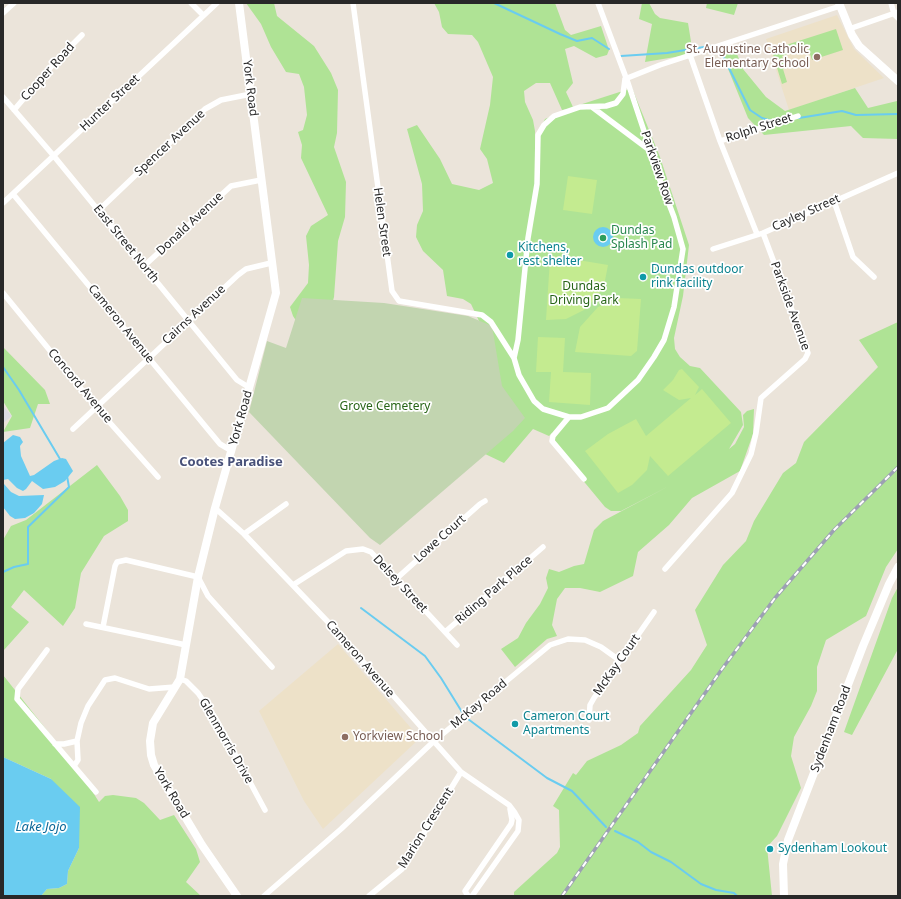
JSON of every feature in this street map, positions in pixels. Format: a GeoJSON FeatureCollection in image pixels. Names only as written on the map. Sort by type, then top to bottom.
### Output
{"type":"FeatureCollection","features":[{"type":"Feature","properties":{"kind":"street"},"geometry":{"type":"LineString","coordinates":[[3,13],[14,3]]}},
{"type":"Feature","properties":{"kind":"street"},"geometry":{"type":"LineString","coordinates":[[191,3],[203,15]]}},
{"type":"Feature","properties":{"kind":"street","name":"Hunter Street"},"geometry":{"type":"LineString","coordinates":[[3,203],[216,3]]}},
{"type":"Feature","properties":{"kind":"street","name":"York Road"},"geometry":{"type":"LineString","coordinates":[[237,896],[202,845],[154,765],[151,755],[150,741],[153,723],[180,679],[198,577],[215,508],[274,301],[275,284],[239,3]]}},
{"type":"Feature","properties":{"kind":"street","name":"Helen Street"},"geometry":{"type":"LineString","coordinates":[[354,3],[392,291],[399,301],[480,314],[492,322],[514,358],[519,375],[534,401],[543,409],[569,416]]}},
{"type":"Feature","properties":{"kind":"street","name":"Parkview Row"},"geometry":{"type":"LineString","coordinates":[[569,416],[581,417],[608,408],[638,380],[654,357],[664,340],[674,307],[683,249],[681,238],[648,149],[647,140],[598,3]]}},
{"type":"Feature","properties":{"kind":"street"},"geometry":{"type":"LineString","coordinates":[[849,29],[897,15],[891,3]]}},
{"type":"Feature","properties":{"kind":"street"},"geometry":{"type":"LineString","coordinates":[[514,358],[518,340],[528,238],[537,184],[538,135],[544,125],[554,116],[580,108],[606,106],[616,103],[623,94],[625,78],[839,4],[849,29],[859,46],[898,81]]}},
{"type":"Feature","properties":{"kind":"street","name":"Cooper Road"},"geometry":{"type":"LineString","coordinates":[[14,110],[56,61],[82,34]]}},
{"type":"Feature","properties":{"kind":"street","name":"Parkside Avenue"},"geometry":{"type":"LineString","coordinates":[[665,569],[732,492],[751,454],[756,433],[761,398],[805,359],[808,353],[760,233],[720,141],[690,55]]}},
{"type":"Feature","properties":{"kind":"street","name":"Spencer Avenue"},"geometry":{"type":"LineString","coordinates":[[99,210],[205,110],[221,100],[251,94]]}},
{"type":"Feature","properties":{"kind":"street","name":"East Street North"},"geometry":{"type":"LineString","coordinates":[[3,97],[99,210],[237,380],[250,388]]}},
{"type":"Feature","properties":{"kind":"street"},"geometry":{"type":"LineString","coordinates":[[592,107],[648,149]]}},
{"type":"Feature","properties":{"kind":"street","name":"Rolph Street"},"geometry":{"type":"LineString","coordinates":[[720,141],[798,116]]}},
{"type":"Feature","properties":{"kind":"street","name":"Cayley Street"},"geometry":{"type":"LineString","coordinates":[[713,249],[760,233],[898,173]]}},
{"type":"Feature","properties":{"kind":"street","name":"Donald Avenue"},"geometry":{"type":"LineString","coordinates":[[144,266],[231,186],[261,180]]}},
{"type":"Feature","properties":{"kind":"street","name":"Cameron Avenue"},"geometry":{"type":"LineString","coordinates":[[13,194],[220,444],[232,451]]}},
{"type":"Feature","properties":{"kind":"street"},"geometry":{"type":"LineString","coordinates":[[834,201],[853,257],[874,277]]}},
{"type":"Feature","properties":{"kind":"street","name":"Cairns Avenue"},"geometry":{"type":"LineString","coordinates":[[73,429],[188,319],[246,269],[272,263]]}},
{"type":"Feature","properties":{"kind":"street","name":"Concord Avenue"},"geometry":{"type":"LineString","coordinates":[[3,294],[96,407],[158,477]]}},
{"type":"Feature","properties":{"kind":"street"},"geometry":{"type":"LineString","coordinates":[[569,416],[553,436],[552,441],[584,479]]}},
{"type":"Feature","properties":{"kind":"street","name":"Lowe Court"},"geometry":{"type":"LineString","coordinates":[[396,579],[480,504],[486,501]]}},
{"type":"Feature","properties":{"kind":"street"},"geometry":{"type":"LineString","coordinates":[[244,534],[286,504]]}},
{"type":"Feature","properties":{"kind":"street","name":"Cameron Avenue"},"geometry":{"type":"LineString","coordinates":[[215,508],[244,534],[328,622],[461,772],[509,805],[519,820],[518,832],[472,896]]}},
{"type":"Feature","properties":{"kind":"street","name":"Riding Park Place"},"geometry":{"type":"LineString","coordinates":[[445,632],[543,547]]}},
{"type":"Feature","properties":{"kind":"street","name":"Delsey Street"},"geometry":{"type":"LineString","coordinates":[[293,585],[346,551],[363,549],[371,552],[457,645]]}},
{"type":"Feature","properties":{"kind":"street"},"geometry":{"type":"LineString","coordinates":[[103,627],[117,562],[126,560],[198,577],[208,596],[272,667]]}},
{"type":"Feature","properties":{"kind":"street","name":"Sydenham Road"},"geometry":{"type":"LineString","coordinates":[[784,896],[783,864],[788,840],[863,646],[888,584],[898,567]]}},
{"type":"Feature","properties":{"kind":"street","name":"McKay Court"},"geometry":{"type":"LineString","coordinates":[[589,720],[590,705],[654,612]]}},
{"type":"Feature","properties":{"kind":"street"},"geometry":{"type":"LineString","coordinates":[[86,624],[186,645]]}},
{"type":"Feature","properties":{"kind":"street","name":"McKay Road"},"geometry":{"type":"LineString","coordinates":[[264,896],[341,829],[433,742],[550,645],[568,639],[585,640],[601,647],[620,660]]}},
{"type":"Feature","properties":{"kind":"street"},"geometry":{"type":"LineString","coordinates":[[46,650],[16,694],[20,703],[96,792]]}},
{"type":"Feature","properties":{"kind":"street"},"geometry":{"type":"LineString","coordinates":[[74,766],[78,760],[77,733],[88,706],[105,680],[115,678],[150,689],[175,687]]}},
{"type":"Feature","properties":{"kind":"street","name":"Glenmorris Drive"},"geometry":{"type":"LineString","coordinates":[[180,679],[186,681],[198,693],[216,719],[265,810]]}},
{"type":"Feature","properties":{"kind":"street"},"geometry":{"type":"LineString","coordinates":[[55,744],[64,744],[77,741]]}},
{"type":"Feature","properties":{"kind":"street","name":"Marion Crescent"},"geometry":{"type":"LineString","coordinates":[[369,896],[402,868],[461,772]]}},
{"type":"Feature","properties":{"kind":"street"},"geometry":{"type":"LineString","coordinates":[[468,896],[465,891],[511,824],[512,820],[509,805]]}},
{"type":"Feature","properties":{"kind":"street"},"geometry":{"type":"LineString","coordinates":[[375,891],[380,896]]}},
{"type":"Feature","properties":{"kind":"shaded area","name":"St. Augustine Catholic Elementary School"},"geometry":{"type":"Polygon","coordinates":[[[837,15],[854,49],[884,78],[789,110],[766,39],[837,15]]]}},
{"type":"Feature","properties":{"kind":"shaded area"},"geometry":{"type":"Polygon","coordinates":[[[3,406],[12,416],[3,423],[3,406]]]}},
{"type":"Feature","properties":{"kind":"shaded area","name":"Yorkview School"},"geometry":{"type":"Polygon","coordinates":[[[338,644],[419,739],[323,829],[304,801],[259,711],[338,644]]]}},
{"type":"Feature","properties":{"kind":"green space"},"geometry":{"type":"Polygon","coordinates":[[[246,3],[274,3],[277,16],[314,46],[331,73],[338,90],[337,133],[334,147],[346,182],[345,217],[338,241],[334,297],[324,333],[308,339],[293,316],[290,307],[308,283],[309,265],[306,236],[311,226],[328,215],[301,158],[302,145],[298,132],[303,130],[307,115],[304,87],[299,74],[286,72],[271,47],[261,24],[246,3]]]}},
{"type":"Feature","properties":{"kind":"green space","name":"Dundas Driving Park"},"geometry":{"type":"Polygon","coordinates":[[[434,3],[555,3],[565,30],[571,35],[601,26],[609,50],[607,55],[596,58],[574,46],[565,49],[573,83],[566,92],[573,107],[632,88],[660,157],[689,245],[683,296],[674,338],[675,349],[680,357],[690,366],[700,368],[741,412],[743,425],[729,449],[735,444],[744,427],[743,415],[747,411],[754,409],[753,434],[740,471],[692,498],[669,525],[638,552],[633,576],[600,592],[580,588],[565,588],[557,599],[552,625],[557,636],[547,639],[515,667],[501,649],[518,638],[526,623],[540,604],[548,588],[546,578],[549,569],[559,572],[584,564],[594,530],[603,521],[669,486],[621,511],[611,511],[605,507],[552,443],[552,433],[549,436],[533,429],[504,463],[483,453],[494,353],[471,304],[463,299],[447,296],[443,270],[423,251],[416,237],[417,225],[423,211],[422,184],[407,129],[417,125],[440,159],[452,184],[479,190],[493,183],[487,159],[480,149],[490,105],[493,77],[478,42],[472,35],[448,34],[442,27],[439,12],[434,3]],[[536,83],[524,91],[525,102],[533,120],[535,131],[535,160],[538,134],[545,119],[569,109],[562,110],[550,83],[536,83]]]}},
{"type":"Feature","properties":{"kind":"green space"},"geometry":{"type":"Polygon","coordinates":[[[642,3],[649,3],[655,14],[660,18],[688,23],[693,54],[645,62],[652,24],[639,19],[642,3]]]}},
{"type":"Feature","properties":{"kind":"green space"},"geometry":{"type":"Polygon","coordinates":[[[707,3],[738,3],[734,15],[706,8],[707,3]]]}},
{"type":"Feature","properties":{"kind":"green space"},"geometry":{"type":"Polygon","coordinates":[[[836,29],[843,50],[812,60],[808,48],[794,52],[793,48],[790,49],[790,53],[782,56],[786,68],[783,69],[787,82],[782,84],[771,48],[785,43],[786,45],[836,29]]]}},
{"type":"Feature","properties":{"kind":"green space"},"geometry":{"type":"Polygon","coordinates":[[[735,49],[743,69],[766,97],[785,111],[855,88],[868,108],[897,101],[898,139],[863,138],[851,126],[764,135],[748,118],[722,54],[735,49]]]}},
{"type":"Feature","properties":{"kind":"green space"},"geometry":{"type":"Polygon","coordinates":[[[568,176],[597,180],[592,214],[563,210],[568,176]]]}},
{"type":"Feature","properties":{"kind":"green space"},"geometry":{"type":"Polygon","coordinates":[[[554,256],[608,265],[604,286],[597,297],[584,310],[566,319],[546,320],[550,259],[554,256]]]}},
{"type":"Feature","properties":{"kind":"green space","name":"Grove Cemetery"},"geometry":{"type":"Polygon","coordinates":[[[302,298],[384,303],[468,316],[492,326],[502,386],[525,418],[513,431],[380,545],[370,538],[249,412],[267,341],[286,348],[302,298]]]}},
{"type":"Feature","properties":{"kind":"green space"},"geometry":{"type":"Polygon","coordinates":[[[617,298],[641,299],[637,351],[631,356],[575,352],[580,327],[598,307],[617,298]]]}},
{"type":"Feature","properties":{"kind":"green space"},"geometry":{"type":"Polygon","coordinates":[[[898,322],[898,549],[886,567],[866,616],[826,640],[817,667],[817,691],[811,706],[794,737],[791,756],[801,788],[777,836],[767,847],[772,896],[514,896],[514,892],[557,853],[560,847],[559,810],[553,806],[573,773],[576,775],[587,761],[621,745],[638,733],[640,726],[691,670],[707,645],[695,610],[723,565],[746,541],[754,521],[783,473],[796,463],[804,442],[878,367],[859,340],[898,322]]]}},
{"type":"Feature","properties":{"kind":"green space"},"geometry":{"type":"Polygon","coordinates":[[[538,337],[565,338],[563,372],[591,373],[590,405],[549,402],[551,372],[536,372],[538,337]]]}},
{"type":"Feature","properties":{"kind":"green space"},"geometry":{"type":"Polygon","coordinates":[[[3,347],[45,390],[50,404],[38,404],[30,428],[3,432],[12,416],[3,401],[3,347]]]}},
{"type":"Feature","properties":{"kind":"green space"},"geometry":{"type":"Polygon","coordinates":[[[682,369],[699,387],[695,395],[702,389],[731,423],[668,476],[650,456],[647,470],[632,485],[618,493],[585,451],[608,434],[636,419],[646,436],[691,398],[679,400],[663,390],[673,380],[679,370],[682,369]]]}},
{"type":"Feature","properties":{"kind":"green space"},"geometry":{"type":"Polygon","coordinates":[[[97,465],[120,496],[128,510],[128,521],[104,536],[81,573],[75,608],[63,626],[24,590],[11,607],[29,622],[4,650],[3,655],[3,540],[11,526],[26,520],[97,465]]]}},
{"type":"Feature","properties":{"kind":"green space"},"geometry":{"type":"Polygon","coordinates":[[[898,587],[898,649],[852,735],[844,732],[892,598],[898,587]]]}},
{"type":"Feature","properties":{"kind":"green space"},"geometry":{"type":"Polygon","coordinates":[[[3,675],[80,772],[99,802],[105,796],[113,795],[136,798],[144,803],[160,820],[174,815],[196,849],[200,862],[186,882],[201,896],[41,896],[47,889],[59,888],[67,884],[68,871],[79,848],[51,779],[3,757],[3,675]]]}},
{"type":"Feature","properties":{"kind":"water","name":"Dundas Splash Pad"},"geometry":{"type":"Polygon","coordinates":[[[599,227],[607,227],[613,233],[613,241],[607,247],[599,247],[593,241],[593,233],[599,227]]]}},
{"type":"Feature","properties":{"kind":"water"},"geometry":{"type":"Polygon","coordinates":[[[13,435],[20,437],[23,442],[20,446],[21,456],[30,476],[34,475],[54,461],[62,458],[66,459],[73,471],[65,481],[55,487],[43,489],[32,481],[23,491],[17,488],[8,479],[3,480],[3,443],[13,435]]]}},
{"type":"Feature","properties":{"kind":"water"},"geometry":{"type":"Polygon","coordinates":[[[3,480],[4,484],[11,492],[19,496],[44,495],[42,504],[34,513],[25,518],[15,519],[10,516],[3,507],[3,480]]]}},
{"type":"Feature","properties":{"kind":"water","name":"Lake Jojo"},"geometry":{"type":"Polygon","coordinates":[[[3,757],[51,779],[80,807],[79,848],[68,871],[67,884],[59,888],[47,889],[41,896],[3,896],[3,757]]]}},
{"type":"Feature","properties":{"kind":"waterway"},"geometry":{"type":"LineString","coordinates":[[494,3],[577,41],[592,38],[609,49]]}},
{"type":"Feature","properties":{"kind":"waterway"},"geometry":{"type":"LineString","coordinates":[[621,56],[667,53],[710,46]]}},
{"type":"Feature","properties":{"kind":"waterway"},"geometry":{"type":"LineString","coordinates":[[717,50],[722,54],[750,110],[762,118],[772,121]]}},
{"type":"Feature","properties":{"kind":"waterway"},"geometry":{"type":"LineString","coordinates":[[799,118],[842,111],[856,115],[898,114]]}},
{"type":"Feature","properties":{"kind":"waterway"},"geometry":{"type":"LineString","coordinates":[[3,367],[19,390],[60,459]]}},
{"type":"Feature","properties":{"kind":"waterway"},"geometry":{"type":"LineString","coordinates":[[3,572],[14,567],[28,564],[28,527],[69,487],[67,476]]}},
{"type":"Feature","properties":{"kind":"waterway"},"geometry":{"type":"LineString","coordinates":[[361,608],[425,656],[441,678],[462,712]]}},
{"type":"Feature","properties":{"kind":"waterway"},"geometry":{"type":"LineString","coordinates":[[468,719],[547,778],[572,791],[606,827]]}},
{"type":"Feature","properties":{"kind":"waterway"},"geometry":{"type":"LineString","coordinates":[[615,831],[638,842],[651,852],[671,862],[701,884],[716,890],[734,893],[737,896]]}},
{"type":"Feature","properties":{"kind":"railway"},"geometry":{"type":"LineString","coordinates":[[562,896],[722,669],[775,598],[834,530],[898,467]]}},
{"type":"Feature","properties":{"kind":"place","name":"St. Augustine Catholic Elementary School"},"geometry":{"type":"Point","coordinates":[817,57]}},
{"type":"Feature","properties":{"kind":"place","name":"Dundas Splash Pad"},"geometry":{"type":"Point","coordinates":[603,238]}},
{"type":"Feature","properties":{"kind":"place","name":"Kitchens, rest shelter"},"geometry":{"type":"Point","coordinates":[510,255]}},
{"type":"Feature","properties":{"kind":"place","name":"Dundas outdoor rink facility"},"geometry":{"type":"Point","coordinates":[643,277]}},
{"type":"Feature","properties":{"kind":"place","name":"Cameron Court Apartments"},"geometry":{"type":"Point","coordinates":[515,724]}},
{"type":"Feature","properties":{"kind":"place","name":"Yorkview School"},"geometry":{"type":"Point","coordinates":[345,737]}},
{"type":"Feature","properties":{"kind":"place","name":"Sydenham Lookout"},"geometry":{"type":"Point","coordinates":[770,849]}},
{"type":"Feature","properties":{"kind":"district","name":"Cootes Paradise"},"geometry":{"type":"Point","coordinates":[231,462]}}]}
